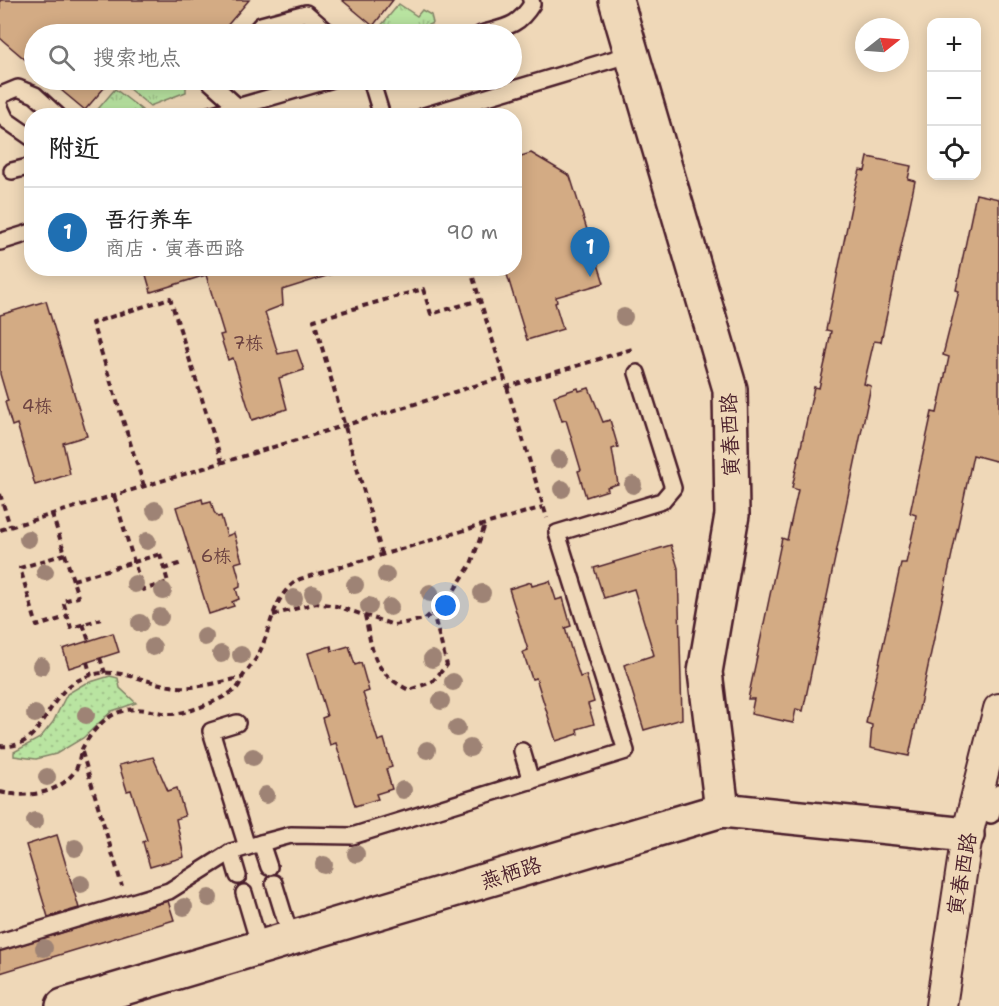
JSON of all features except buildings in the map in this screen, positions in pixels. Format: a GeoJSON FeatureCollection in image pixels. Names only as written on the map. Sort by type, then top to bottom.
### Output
{"type":"FeatureCollection","features":[{"type":"Feature","properties":{"kind":"street","name":"寅春西路"},"geometry":{"type":"LineString","coordinates":[[616,0],[729,389],[732,515],[705,672],[722,810]]}},
{"type":"Feature","properties":{"kind":"street","name":"寅春西路"},"geometry":{"type":"LineString","coordinates":[[941,1006],[979,825],[999,708]]}},
{"type":"Feature","properties":{"kind":"street","name":"燕栖路"},"geometry":{"type":"LineString","coordinates":[[63,1006],[722,810],[979,825]]}},
{"type":"Feature","properties":{"kind":"lane"},"geometry":{"type":"LineString","coordinates":[[516,24],[526,14],[532,4],[531,0]]}},
{"type":"Feature","properties":{"kind":"lane"},"geometry":{"type":"LineString","coordinates":[[265,24],[306,13],[319,24]]}},
{"type":"Feature","properties":{"kind":"lane"},"geometry":{"type":"LineString","coordinates":[[522,87],[632,54]]}},
{"type":"Feature","properties":{"kind":"lane"},"geometry":{"type":"LineString","coordinates":[[0,99],[1,95],[18,88],[35,95],[49,108]]}},
{"type":"Feature","properties":{"kind":"lane"},"geometry":{"type":"LineString","coordinates":[[221,90],[238,106]]}},
{"type":"Feature","properties":{"kind":"lane"},"geometry":{"type":"LineString","coordinates":[[232,108],[295,90]]}},
{"type":"Feature","properties":{"kind":"lane"},"geometry":{"type":"LineString","coordinates":[[375,90],[380,108]]}},
{"type":"Feature","properties":{"kind":"lane"},"geometry":{"type":"LineString","coordinates":[[450,108],[511,90]]}},
{"type":"Feature","properties":{"kind":"lane"},"geometry":{"type":"LineString","coordinates":[[0,107],[6,120],[24,132]]}},
{"type":"Feature","properties":{"kind":"lane"},"geometry":{"type":"LineString","coordinates":[[12,171],[24,168]]}},
{"type":"Feature","properties":{"kind":"lane"},"geometry":{"type":"LineString","coordinates":[[0,242],[24,234]]}},
{"type":"Feature","properties":{"kind":"lane"},"geometry":{"type":"LineString","coordinates":[[0,942],[169,891],[231,852],[291,835],[352,836],[626,751],[558,533],[662,501],[673,488],[637,373]]}},
{"type":"Feature","properties":{"kind":"lane"},"geometry":{"type":"LineString","coordinates":[[237,723],[211,731],[254,845],[269,867]]}},
{"type":"Feature","properties":{"kind":"lane"},"geometry":{"type":"LineString","coordinates":[[522,751],[531,781]]}},
{"type":"Feature","properties":{"kind":"lane"},"geometry":{"type":"LineString","coordinates":[[979,825],[999,793]]}},
{"type":"Feature","properties":{"kind":"lane"},"geometry":{"type":"LineString","coordinates":[[231,852],[238,876]]}},
{"type":"Feature","properties":{"kind":"lane"},"geometry":{"type":"LineString","coordinates":[[274,883],[276,943]]}},
{"type":"Feature","properties":{"kind":"lane"},"geometry":{"type":"LineString","coordinates":[[244,893],[276,943]]}},
{"type":"Feature","properties":{"kind":"path"},"geometry":{"type":"LineString","coordinates":[[472,276],[549,526]]}},
{"type":"Feature","properties":{"kind":"path"},"geometry":{"type":"LineString","coordinates":[[382,554],[314,320],[423,289],[430,314],[480,300]]}},
{"type":"Feature","properties":{"kind":"path"},"geometry":{"type":"LineString","coordinates":[[144,486],[92,323],[170,298],[222,462]]}},
{"type":"Feature","properties":{"kind":"path"},"geometry":{"type":"LineString","coordinates":[[507,387],[632,349]]}},
{"type":"Feature","properties":{"kind":"path"},"geometry":{"type":"LineString","coordinates":[[0,530],[504,377]]}},
{"type":"Feature","properties":{"kind":"path"},"geometry":{"type":"LineString","coordinates":[[0,494],[10,526]]}},
{"type":"Feature","properties":{"kind":"path"},"geometry":{"type":"LineString","coordinates":[[73,580],[134,562],[160,554],[168,582],[142,590],[134,562],[114,495]]}},
{"type":"Feature","properties":{"kind":"path"},"geometry":{"type":"LineString","coordinates":[[0,792],[15,796],[37,795],[58,787],[75,771],[81,751],[106,718],[122,710],[137,707],[171,714],[194,709],[223,698],[239,687],[242,678],[257,657],[280,599],[291,584],[300,579],[543,507]]}},
{"type":"Feature","properties":{"kind":"path"},"geometry":{"type":"LineString","coordinates":[[52,514],[78,597],[63,601],[71,628],[101,619]]}},
{"type":"Feature","properties":{"kind":"path"},"geometry":{"type":"LineString","coordinates":[[273,615],[316,603],[336,606],[394,625],[425,619],[450,597],[471,564],[485,524]]}},
{"type":"Feature","properties":{"kind":"path"},"geometry":{"type":"LineString","coordinates":[[65,554],[20,568],[37,626],[67,617]]}},
{"type":"Feature","properties":{"kind":"path"},"geometry":{"type":"LineString","coordinates":[[164,569],[182,563]]}},
{"type":"Feature","properties":{"kind":"path"},"geometry":{"type":"LineString","coordinates":[[365,615],[373,657],[389,680],[409,690],[432,682],[447,665],[433,613]]}},
{"type":"Feature","properties":{"kind":"path"},"geometry":{"type":"LineString","coordinates":[[83,624],[89,640]]}},
{"type":"Feature","properties":{"kind":"path"},"geometry":{"type":"LineString","coordinates":[[100,658],[105,673]]}},
{"type":"Feature","properties":{"kind":"path"},"geometry":{"type":"LineString","coordinates":[[87,663],[92,676]]}},
{"type":"Feature","properties":{"kind":"path"},"geometry":{"type":"LineString","coordinates":[[0,746],[14,747],[24,741],[43,724],[56,701],[72,685],[92,676],[121,672],[147,682],[181,687],[242,678]]}},
{"type":"Feature","properties":{"kind":"path"},"geometry":{"type":"LineString","coordinates":[[81,751],[127,904]]}},
{"type":"Feature","properties":{"kind":"green space"},"geometry":{"type":"Polygon","coordinates":[[[399,4],[417,16],[422,10],[431,15],[433,23],[431,24],[382,24],[399,4]]]}},
{"type":"Feature","properties":{"kind":"green space"},"geometry":{"type":"Polygon","coordinates":[[[116,90],[139,108],[99,108],[116,90]]]}},
{"type":"Feature","properties":{"kind":"green space"},"geometry":{"type":"Polygon","coordinates":[[[130,90],[186,90],[186,92],[150,106],[130,90]]]}},
{"type":"Feature","properties":{"kind":"green space"},"geometry":{"type":"Polygon","coordinates":[[[110,676],[118,678],[120,688],[136,703],[112,711],[83,738],[56,754],[36,759],[14,756],[14,752],[40,738],[53,722],[67,694],[84,684],[110,676]]]}},
{"type":"Feature","properties":{"kind":"place","name":"吾行养车"},"geometry":{"type":"Point","coordinates":[590,277]}}]}
